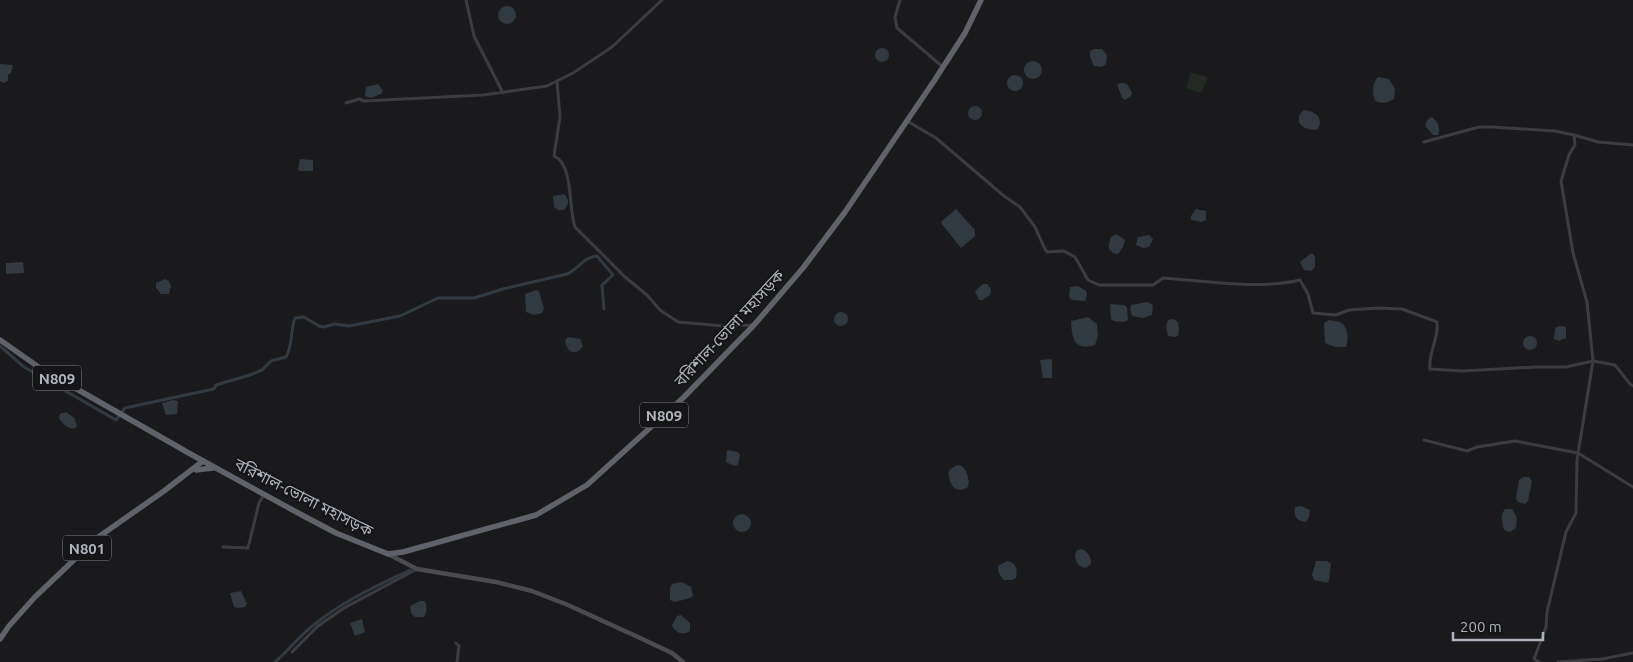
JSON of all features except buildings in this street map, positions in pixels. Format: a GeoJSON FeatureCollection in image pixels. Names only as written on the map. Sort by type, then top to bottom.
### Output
{"type":"FeatureCollection","features":[{"type":"Feature","properties":{"kind":"highway","name":"বরিশাল-ভোলা মহাসড়ক"},"geometry":{"type":"LineString","coordinates":[[0,340],[40,368],[204,462],[336,533],[388,554],[403,552],[536,515],[587,485],[684,397],[754,325],[803,268],[845,212],[943,67],[965,32],[981,0]]}},
{"type":"Feature","properties":{"kind":"highway"},"geometry":{"type":"LineString","coordinates":[[192,471],[194,456]]}},
{"type":"Feature","properties":{"kind":"highway","name":"N801"},"geometry":{"type":"LineString","coordinates":[[0,639],[35,597],[97,538],[204,462]]}},
{"type":"Feature","properties":{"kind":"highway","name":"N801"},"geometry":{"type":"LineString","coordinates":[[192,471],[215,468]]}},
{"type":"Feature","properties":{"kind":"main road"},"geometry":{"type":"LineString","coordinates":[[388,554],[417,569],[496,582],[532,592],[638,637],[672,653],[683,662]]}},
{"type":"Feature","properties":{"kind":"street"},"geometry":{"type":"LineString","coordinates":[[466,0],[474,36],[503,92]]}},
{"type":"Feature","properties":{"kind":"street"},"geometry":{"type":"LineString","coordinates":[[346,103],[359,99],[364,101],[483,96],[546,86],[573,73],[612,47],[662,0]]}},
{"type":"Feature","properties":{"kind":"street"},"geometry":{"type":"LineString","coordinates":[[900,0],[895,18],[896,28],[943,67]]}},
{"type":"Feature","properties":{"kind":"street"},"geometry":{"type":"LineString","coordinates":[[557,81],[560,117],[554,156],[560,158],[564,164],[571,193],[574,227],[625,277],[647,295],[660,310],[678,322],[724,326],[754,325]]}},
{"type":"Feature","properties":{"kind":"street"},"geometry":{"type":"LineString","coordinates":[[907,121],[936,138],[1020,208],[1035,227],[1048,252],[1064,251],[1075,257],[1088,280],[1099,285],[1152,284],[1163,278],[1246,284],[1300,280],[1308,294],[1313,314],[1336,315],[1349,310],[1359,309],[1402,309],[1437,322],[1438,331],[1429,358],[1430,369],[1477,371],[1536,367],[1566,368],[1592,361],[1615,365],[1633,386]]}},
{"type":"Feature","properties":{"kind":"street"},"geometry":{"type":"LineString","coordinates":[[1424,142],[1479,127],[1492,127],[1555,131],[1598,142],[1633,145]]}},
{"type":"Feature","properties":{"kind":"street"},"geometry":{"type":"LineString","coordinates":[[1539,662],[1534,659],[1546,627],[1547,612],[1566,532],[1576,513],[1578,453],[1592,361],[1588,302],[1573,253],[1562,181],[1569,155],[1575,145],[1574,135]]}},
{"type":"Feature","properties":{"kind":"street"},"geometry":{"type":"LineString","coordinates":[[1424,440],[1467,451],[1477,447],[1515,441],[1578,453],[1633,487]]}},
{"type":"Feature","properties":{"kind":"street"},"geometry":{"type":"LineString","coordinates":[[223,548],[248,548],[259,503],[264,494]]}},
{"type":"Feature","properties":{"kind":"street"},"geometry":{"type":"LineString","coordinates":[[292,652],[318,626],[344,608],[417,569]]}},
{"type":"Feature","properties":{"kind":"street"},"geometry":{"type":"LineString","coordinates":[[456,643],[459,646],[457,662]]}},
{"type":"Feature","properties":{"kind":"street"},"geometry":{"type":"LineString","coordinates":[[1558,662],[1602,659],[1633,653]]}},
{"type":"Feature","properties":{"kind":"shaded area"},"geometry":{"type":"Polygon","coordinates":[[[507,6],[513,9],[516,15],[513,21],[507,24],[501,21],[498,15],[501,9],[507,6]]]}},
{"type":"Feature","properties":{"kind":"shaded area"},"geometry":{"type":"Polygon","coordinates":[[[879,48],[885,48],[889,55],[885,62],[879,62],[875,58],[875,52],[879,48]]]}},
{"type":"Feature","properties":{"kind":"shaded area"},"geometry":{"type":"Polygon","coordinates":[[[1102,49],[1107,55],[1106,64],[1102,67],[1094,66],[1090,57],[1090,51],[1102,49]]]}},
{"type":"Feature","properties":{"kind":"shaded area"},"geometry":{"type":"Polygon","coordinates":[[[1033,61],[1039,64],[1042,70],[1039,76],[1033,79],[1027,76],[1024,70],[1027,64],[1033,61]]]}},
{"type":"Feature","properties":{"kind":"shaded area"},"geometry":{"type":"Polygon","coordinates":[[[0,64],[13,65],[11,73],[8,75],[8,81],[3,83],[0,81],[0,64]]]}},
{"type":"Feature","properties":{"kind":"shaded area"},"geometry":{"type":"Polygon","coordinates":[[[1191,73],[1208,77],[1201,93],[1186,88],[1191,73]]]}},
{"type":"Feature","properties":{"kind":"shaded area"},"geometry":{"type":"Polygon","coordinates":[[[1015,75],[1021,77],[1023,83],[1021,89],[1015,91],[1009,89],[1007,83],[1009,77],[1015,75]]]}},
{"type":"Feature","properties":{"kind":"shaded area"},"geometry":{"type":"Polygon","coordinates":[[[1378,77],[1389,79],[1395,89],[1394,99],[1385,103],[1375,101],[1373,88],[1378,77]]]}},
{"type":"Feature","properties":{"kind":"shaded area"},"geometry":{"type":"Polygon","coordinates":[[[378,84],[383,91],[381,94],[371,98],[365,96],[366,87],[378,84]]]}},
{"type":"Feature","properties":{"kind":"shaded area"},"geometry":{"type":"Polygon","coordinates":[[[1117,84],[1127,84],[1132,93],[1125,100],[1122,98],[1117,84]]]}},
{"type":"Feature","properties":{"kind":"shaded area"},"geometry":{"type":"Polygon","coordinates":[[[972,106],[978,106],[982,113],[978,120],[972,120],[968,116],[968,110],[972,106]]]}},
{"type":"Feature","properties":{"kind":"shaded area"},"geometry":{"type":"Polygon","coordinates":[[[1304,110],[1312,112],[1319,118],[1320,125],[1318,129],[1308,129],[1301,125],[1299,118],[1304,110]]]}},
{"type":"Feature","properties":{"kind":"shaded area"},"geometry":{"type":"Polygon","coordinates":[[[1432,117],[1438,125],[1438,135],[1433,135],[1426,127],[1427,121],[1432,117]]]}},
{"type":"Feature","properties":{"kind":"shaded area"},"geometry":{"type":"Polygon","coordinates":[[[300,159],[313,160],[313,171],[298,170],[300,159]]]}},
{"type":"Feature","properties":{"kind":"shaded area"},"geometry":{"type":"Polygon","coordinates":[[[564,194],[568,204],[564,210],[558,210],[554,207],[553,196],[564,194]]]}},
{"type":"Feature","properties":{"kind":"shaded area"},"geometry":{"type":"Polygon","coordinates":[[[956,209],[975,230],[975,236],[961,248],[941,223],[956,209]]]}},
{"type":"Feature","properties":{"kind":"shaded area"},"geometry":{"type":"Polygon","coordinates":[[[1196,209],[1206,211],[1206,220],[1202,222],[1191,220],[1191,216],[1196,209]]]}},
{"type":"Feature","properties":{"kind":"shaded area"},"geometry":{"type":"Polygon","coordinates":[[[1116,234],[1125,240],[1118,254],[1113,253],[1109,249],[1111,237],[1116,234]]]}},
{"type":"Feature","properties":{"kind":"shaded area"},"geometry":{"type":"Polygon","coordinates":[[[1149,235],[1153,239],[1149,247],[1143,248],[1136,245],[1138,237],[1149,235]]]}},
{"type":"Feature","properties":{"kind":"shaded area"},"geometry":{"type":"Polygon","coordinates":[[[1310,254],[1313,254],[1315,257],[1315,267],[1311,271],[1304,270],[1300,262],[1310,254]]]}},
{"type":"Feature","properties":{"kind":"shaded area"},"geometry":{"type":"Polygon","coordinates":[[[23,262],[24,273],[6,274],[6,263],[23,262]]]}},
{"type":"Feature","properties":{"kind":"shaded area"},"geometry":{"type":"Polygon","coordinates":[[[165,279],[169,281],[171,287],[169,294],[161,294],[156,288],[156,283],[165,279]]]}},
{"type":"Feature","properties":{"kind":"shaded area"},"geometry":{"type":"Polygon","coordinates":[[[983,284],[987,284],[991,289],[990,295],[979,300],[975,291],[983,284]]]}},
{"type":"Feature","properties":{"kind":"shaded area"},"geometry":{"type":"Polygon","coordinates":[[[1078,286],[1086,291],[1085,301],[1072,300],[1069,297],[1070,287],[1078,286]]]}},
{"type":"Feature","properties":{"kind":"shaded area"},"geometry":{"type":"Polygon","coordinates":[[[536,290],[539,291],[544,309],[542,313],[534,315],[526,312],[525,294],[536,290]]]}},
{"type":"Feature","properties":{"kind":"shaded area"},"geometry":{"type":"Polygon","coordinates":[[[1147,302],[1153,305],[1152,315],[1143,318],[1132,316],[1131,305],[1147,302]]]}},
{"type":"Feature","properties":{"kind":"shaded area"},"geometry":{"type":"Polygon","coordinates":[[[1110,304],[1127,307],[1128,320],[1123,322],[1111,319],[1110,304]]]}},
{"type":"Feature","properties":{"kind":"shaded area"},"geometry":{"type":"Polygon","coordinates":[[[838,312],[844,312],[848,319],[844,326],[838,326],[834,322],[834,316],[838,312]]]}},
{"type":"Feature","properties":{"kind":"shaded area"},"geometry":{"type":"Polygon","coordinates":[[[1088,317],[1097,324],[1098,335],[1095,345],[1078,345],[1073,338],[1071,321],[1088,317]]]}},
{"type":"Feature","properties":{"kind":"shaded area"},"geometry":{"type":"Polygon","coordinates":[[[1173,319],[1178,322],[1179,329],[1178,336],[1175,337],[1168,336],[1166,326],[1168,320],[1173,319]]]}},
{"type":"Feature","properties":{"kind":"shaded area"},"geometry":{"type":"Polygon","coordinates":[[[1329,320],[1340,322],[1346,328],[1346,347],[1335,347],[1325,343],[1324,323],[1329,320]]]}},
{"type":"Feature","properties":{"kind":"shaded area"},"geometry":{"type":"Polygon","coordinates":[[[1559,326],[1566,327],[1566,338],[1559,341],[1554,339],[1555,328],[1559,326]]]}},
{"type":"Feature","properties":{"kind":"shaded area"},"geometry":{"type":"Polygon","coordinates":[[[1527,336],[1533,336],[1537,343],[1533,350],[1527,350],[1523,346],[1523,340],[1527,336]]]}},
{"type":"Feature","properties":{"kind":"shaded area"},"geometry":{"type":"Polygon","coordinates":[[[568,337],[580,339],[583,346],[577,351],[572,352],[567,348],[565,340],[568,337]]]}},
{"type":"Feature","properties":{"kind":"shaded area"},"geometry":{"type":"Polygon","coordinates":[[[1040,360],[1052,360],[1052,378],[1043,378],[1040,360]]]}},
{"type":"Feature","properties":{"kind":"shaded area"},"geometry":{"type":"Polygon","coordinates":[[[173,400],[178,401],[177,414],[166,415],[162,403],[173,400]]]}},
{"type":"Feature","properties":{"kind":"shaded area"},"geometry":{"type":"Polygon","coordinates":[[[66,412],[74,418],[77,425],[76,428],[68,427],[59,418],[60,414],[66,412]]]}},
{"type":"Feature","properties":{"kind":"shaded area"},"geometry":{"type":"Polygon","coordinates":[[[727,450],[738,452],[740,455],[738,465],[734,466],[726,462],[727,450]]]}},
{"type":"Feature","properties":{"kind":"shaded area"},"geometry":{"type":"Polygon","coordinates":[[[957,465],[964,468],[968,480],[967,488],[960,490],[953,487],[949,475],[949,470],[957,465]]]}},
{"type":"Feature","properties":{"kind":"shaded area"},"geometry":{"type":"Polygon","coordinates":[[[1523,477],[1529,477],[1532,481],[1528,501],[1525,504],[1518,502],[1516,498],[1519,480],[1523,477]]]}},
{"type":"Feature","properties":{"kind":"shaded area"},"geometry":{"type":"Polygon","coordinates":[[[1301,506],[1310,510],[1306,522],[1298,519],[1295,515],[1295,507],[1301,506]]]}},
{"type":"Feature","properties":{"kind":"shaded area"},"geometry":{"type":"Polygon","coordinates":[[[1505,509],[1512,509],[1517,518],[1516,528],[1510,532],[1504,530],[1502,516],[1505,509]]]}},
{"type":"Feature","properties":{"kind":"shaded area"},"geometry":{"type":"Polygon","coordinates":[[[742,514],[748,517],[751,523],[748,529],[742,532],[736,529],[733,523],[736,517],[742,514]]]}},
{"type":"Feature","properties":{"kind":"shaded area"},"geometry":{"type":"Polygon","coordinates":[[[1082,549],[1090,559],[1091,564],[1086,568],[1079,565],[1076,560],[1075,554],[1077,550],[1082,549]]]}},
{"type":"Feature","properties":{"kind":"shaded area"},"geometry":{"type":"Polygon","coordinates":[[[1007,561],[1014,565],[1017,572],[1016,578],[1012,580],[1004,580],[999,572],[998,566],[1007,561]]]}},
{"type":"Feature","properties":{"kind":"shaded area"},"geometry":{"type":"Polygon","coordinates":[[[1316,561],[1327,561],[1331,564],[1327,583],[1314,580],[1312,575],[1316,561]]]}},
{"type":"Feature","properties":{"kind":"shaded area"},"geometry":{"type":"Polygon","coordinates":[[[682,582],[691,587],[693,596],[675,602],[670,600],[672,584],[682,582]]]}},
{"type":"Feature","properties":{"kind":"shaded area"},"geometry":{"type":"Polygon","coordinates":[[[241,591],[247,604],[245,607],[234,607],[230,593],[241,591]]]}},
{"type":"Feature","properties":{"kind":"shaded area"},"geometry":{"type":"Polygon","coordinates":[[[420,601],[425,601],[426,613],[424,617],[415,617],[411,613],[410,606],[420,601]]]}},
{"type":"Feature","properties":{"kind":"shaded area"},"geometry":{"type":"Polygon","coordinates":[[[681,615],[690,623],[690,631],[685,633],[677,632],[672,625],[677,616],[681,615]]]}},
{"type":"Feature","properties":{"kind":"shaded area"},"geometry":{"type":"Polygon","coordinates":[[[362,619],[365,632],[355,636],[350,623],[362,619]]]}},
{"type":"Feature","properties":{"kind":"waterway"},"geometry":{"type":"LineString","coordinates":[[0,346],[24,367],[116,420],[125,408],[214,389],[216,385],[250,375],[262,370],[271,361],[286,357],[290,348],[295,318],[304,317],[323,327],[335,324],[349,326],[400,316],[438,298],[474,298],[567,274],[588,259],[597,256],[613,275],[602,285],[604,309]]}},
{"type":"Feature","properties":{"kind":"waterway"},"geometry":{"type":"LineString","coordinates":[[275,662],[304,633],[337,608],[410,570]]}}]}
